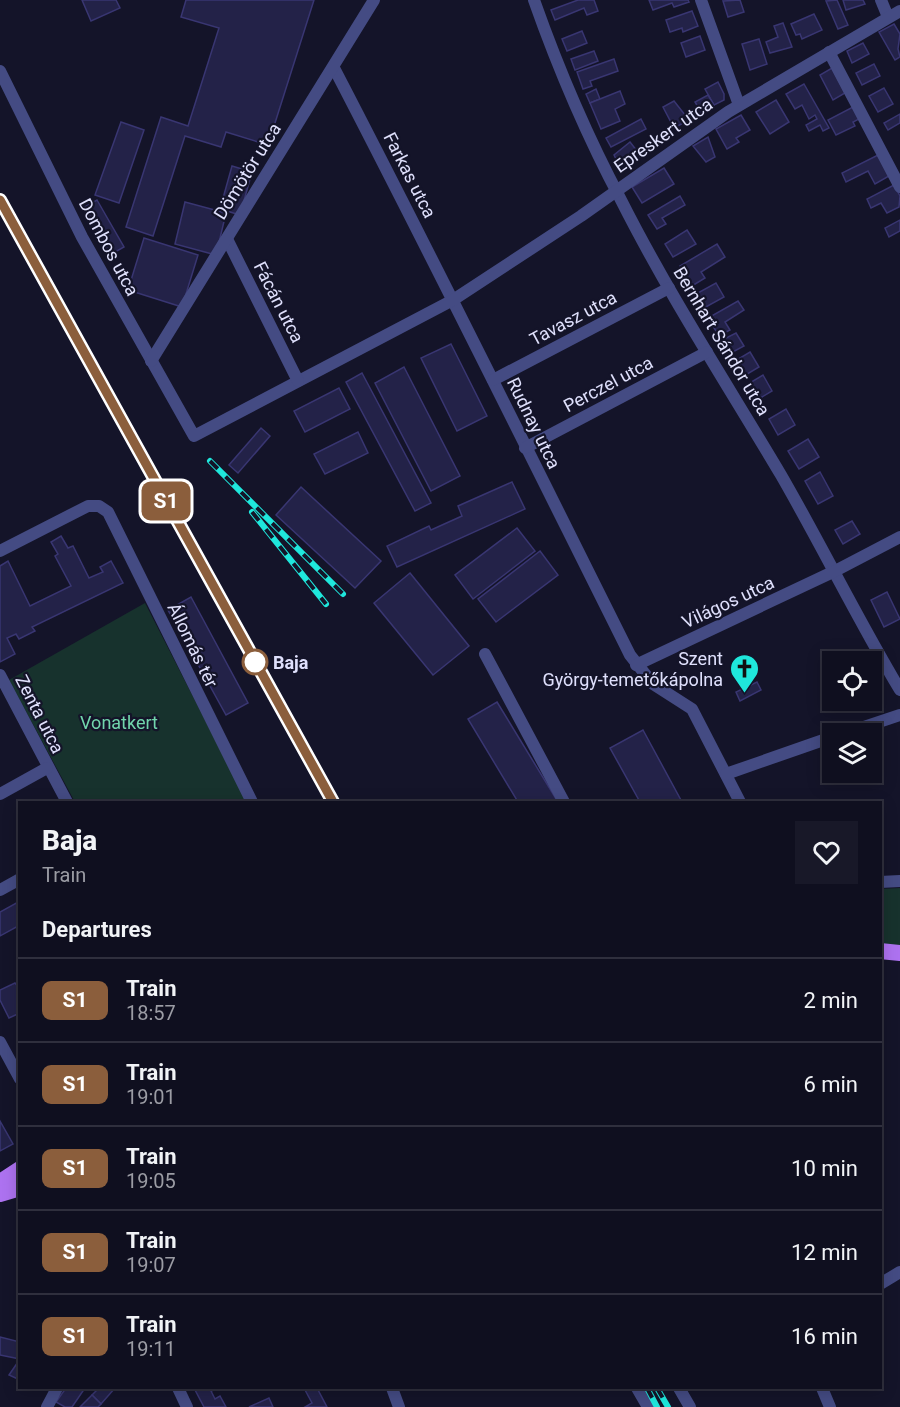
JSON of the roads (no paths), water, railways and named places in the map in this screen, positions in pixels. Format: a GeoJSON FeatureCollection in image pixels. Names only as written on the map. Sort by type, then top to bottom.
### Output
{"type":"FeatureCollection","features":[{"type":"Feature","properties":{"kind":"main road"},"geometry":{"type":"LineString","coordinates":[[882,951],[900,953]]}},
{"type":"Feature","properties":{"kind":"main road"},"geometry":{"type":"LineString","coordinates":[[0,1182],[18,1170]]}},
{"type":"Feature","properties":{"kind":"main road"},"geometry":{"type":"LineString","coordinates":[[0,1194],[18,1189]]}},
{"type":"Feature","properties":{"kind":"street","name":"Dömötör utca"},"geometry":{"type":"LineString","coordinates":[[151,361],[374,0]]}},
{"type":"Feature","properties":{"kind":"street","name":"Bernhart Sándor utca"},"geometry":{"type":"LineString","coordinates":[[534,0],[566,83],[616,190],[669,288],[835,571],[860,623],[900,690]]}},
{"type":"Feature","properties":{"kind":"street"},"geometry":{"type":"LineString","coordinates":[[701,0],[740,105]]}},
{"type":"Feature","properties":{"kind":"street"},"geometry":{"type":"LineString","coordinates":[[881,0],[888,17]]}},
{"type":"Feature","properties":{"kind":"street","name":"Epreskert utca"},"geometry":{"type":"LineString","coordinates":[[453,300],[740,105],[900,11]]}},
{"type":"Feature","properties":{"kind":"street"},"geometry":{"type":"LineString","coordinates":[[829,52],[900,187]]}},
{"type":"Feature","properties":{"kind":"street","name":"Farkas utca"},"geometry":{"type":"LineString","coordinates":[[334,68],[453,300]]}},
{"type":"Feature","properties":{"kind":"street","name":"Dombos utca"},"geometry":{"type":"LineString","coordinates":[[0,71],[82,237],[194,436],[298,381]]}},
{"type":"Feature","properties":{"kind":"street","name":"Fácán utca"},"geometry":{"type":"LineString","coordinates":[[227,239],[298,381]]}},
{"type":"Feature","properties":{"kind":"street","name":"Tavasz utca"},"geometry":{"type":"LineString","coordinates":[[493,380],[669,288]]}},
{"type":"Feature","properties":{"kind":"street"},"geometry":{"type":"LineString","coordinates":[[298,381],[453,300]]}},
{"type":"Feature","properties":{"kind":"street","name":"Rudnay utca"},"geometry":{"type":"LineString","coordinates":[[453,300],[636,666],[653,684],[692,709],[740,801]]}},
{"type":"Feature","properties":{"kind":"street","name":"Perczel utca"},"geometry":{"type":"LineString","coordinates":[[525,448],[707,352]]}},
{"type":"Feature","properties":{"kind":"street","name":"Állomás tér"},"geometry":{"type":"LineString","coordinates":[[0,551],[70,513],[88,506],[99,506],[108,512],[252,801]]}},
{"type":"Feature","properties":{"kind":"street","name":"Világos utca"},"geometry":{"type":"LineString","coordinates":[[636,666],[835,571],[900,537]]}},
{"type":"Feature","properties":{"kind":"street"},"geometry":{"type":"LineString","coordinates":[[484,654],[563,801]]}},
{"type":"Feature","properties":{"kind":"street","name":"Zenta utca"},"geometry":{"type":"LineString","coordinates":[[0,675],[66,801]]}},
{"type":"Feature","properties":{"kind":"street"},"geometry":{"type":"LineString","coordinates":[[876,723],[900,715]]}},
{"type":"Feature","properties":{"kind":"street"},"geometry":{"type":"LineString","coordinates":[[726,774],[822,740]]}},
{"type":"Feature","properties":{"kind":"street"},"geometry":{"type":"LineString","coordinates":[[0,794],[47,768]]}},
{"type":"Feature","properties":{"kind":"street"},"geometry":{"type":"LineString","coordinates":[[0,890],[18,880]]}},
{"type":"Feature","properties":{"kind":"street"},"geometry":{"type":"LineString","coordinates":[[882,882],[900,881]]}},
{"type":"Feature","properties":{"kind":"street"},"geometry":{"type":"LineString","coordinates":[[0,1042],[18,1075]]}},
{"type":"Feature","properties":{"kind":"street"},"geometry":{"type":"LineString","coordinates":[[882,1283],[900,1272]]}},
{"type":"Feature","properties":{"kind":"street"},"geometry":{"type":"LineString","coordinates":[[46,1407],[56,1389]]}},
{"type":"Feature","properties":{"kind":"street"},"geometry":{"type":"LineString","coordinates":[[178,1389],[186,1407]]}},
{"type":"Feature","properties":{"kind":"street"},"geometry":{"type":"LineString","coordinates":[[392,1389],[399,1407]]}},
{"type":"Feature","properties":{"kind":"street"},"geometry":{"type":"LineString","coordinates":[[638,1389],[648,1407]]}},
{"type":"Feature","properties":{"kind":"street"},"geometry":{"type":"LineString","coordinates":[[681,1389],[690,1407]]}},
{"type":"Feature","properties":{"kind":"street"},"geometry":{"type":"LineString","coordinates":[[822,1389],[830,1407]]}},
{"type":"Feature","properties":{"kind":"railway"},"geometry":{"type":"LineString","coordinates":[[0,200],[332,801]]}},
{"type":"Feature","properties":{"kind":"railway"},"geometry":{"type":"LineString","coordinates":[[210,461],[343,594]]}},
{"type":"Feature","properties":{"kind":"railway"},"geometry":{"type":"LineString","coordinates":[[252,512],[326,604]]}},
{"type":"Feature","properties":{"kind":"railway"},"geometry":{"type":"LineString","coordinates":[[648,1389],[657,1407]]}},
{"type":"Feature","properties":{"kind":"railway"},"geometry":{"type":"LineString","coordinates":[[658,1389],[668,1407]]}},
{"type":"Feature","properties":{"kind":"train","name":"S1"},"geometry":{"type":"LineString","coordinates":[[0,200],[332,801]]}},
{"type":"Feature","properties":{"kind":"place","name":"Baja"},"geometry":{"type":"Point","coordinates":[255,662]}},
{"type":"Feature","properties":{"kind":"place","name":"Szent György-temetőkápolna"},"geometry":{"type":"Point","coordinates":[744,694]}},
{"type":"Feature","properties":{"kind":"park label","name":"Vonatkert"},"geometry":{"type":"Point","coordinates":[119,722]}}]}
